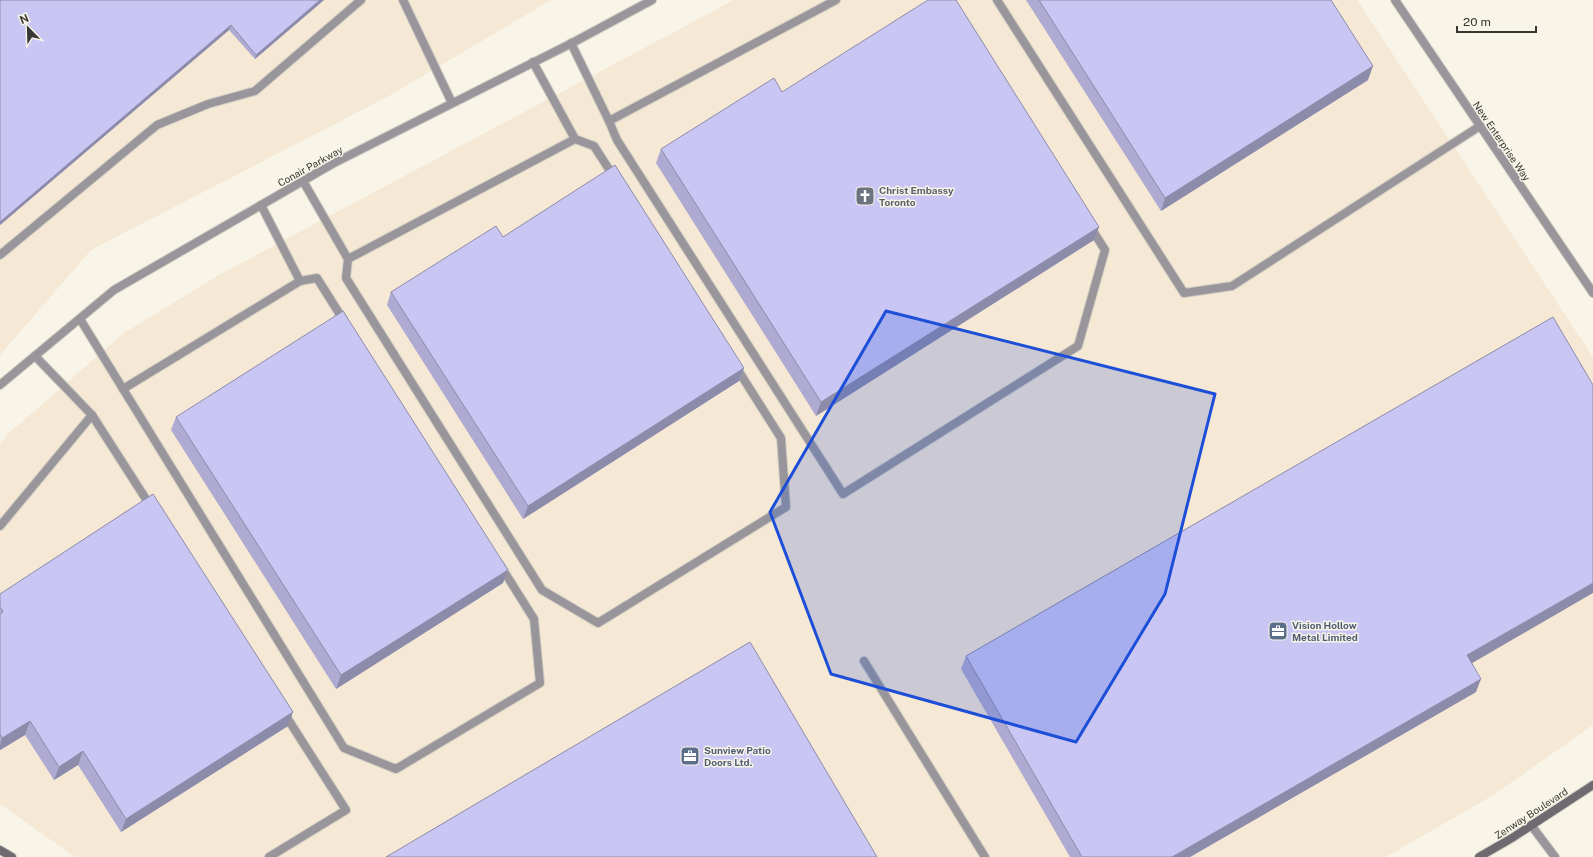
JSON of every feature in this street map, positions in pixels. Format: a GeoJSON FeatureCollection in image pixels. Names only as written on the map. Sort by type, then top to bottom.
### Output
{"type":"FeatureCollection","features":[{"type":"Feature","properties":{"kind":"street"},"geometry":{"type":"LineString","coordinates":[[0,255],[157,125],[208,104],[255,91],[361,0]]}},
{"type":"Feature","properties":{"kind":"street"},"geometry":{"type":"LineString","coordinates":[[403,0],[452,103]]}},
{"type":"Feature","properties":{"kind":"street","name":"Conair Parkway"},"geometry":{"type":"LineString","coordinates":[[0,385],[114,290],[334,163],[571,43],[652,0]]}},
{"type":"Feature","properties":{"kind":"street"},"geometry":{"type":"LineString","coordinates":[[609,121],[836,0]]}},
{"type":"Feature","properties":{"kind":"street"},"geometry":{"type":"LineString","coordinates":[[997,0],[1184,293],[1232,286],[1480,126]]}},
{"type":"Feature","properties":{"kind":"street","name":"New Enterprise Way"},"geometry":{"type":"LineString","coordinates":[[1396,0],[1593,293]]}},
{"type":"Feature","properties":{"kind":"street"},"geometry":{"type":"LineString","coordinates":[[571,43],[621,146],[844,494],[1078,346],[1105,250],[1088,224]]}},
{"type":"Feature","properties":{"kind":"street"},"geometry":{"type":"LineString","coordinates":[[533,62],[575,139],[594,146],[620,186]]}},
{"type":"Feature","properties":{"kind":"street"},"geometry":{"type":"LineString","coordinates":[[348,259],[575,139]]}},
{"type":"Feature","properties":{"kind":"street"},"geometry":{"type":"LineString","coordinates":[[303,181],[348,259],[346,278],[542,590],[598,623],[786,507],[781,438],[730,359]]}},
{"type":"Feature","properties":{"kind":"street"},"geometry":{"type":"LineString","coordinates":[[261,205],[300,281]]}},
{"type":"Feature","properties":{"kind":"street"},"geometry":{"type":"LineString","coordinates":[[123,389],[300,281],[317,278],[347,325]]}},
{"type":"Feature","properties":{"kind":"street"},"geometry":{"type":"LineString","coordinates":[[80,318],[344,748],[396,769],[540,683],[534,619],[496,559]]}},
{"type":"Feature","properties":{"kind":"street"},"geometry":{"type":"LineString","coordinates":[[35,356],[92,415],[156,515]]}},
{"type":"Feature","properties":{"kind":"street"},"geometry":{"type":"LineString","coordinates":[[0,526],[92,415]]}},
{"type":"Feature","properties":{"kind":"street"},"geometry":{"type":"LineString","coordinates":[[864,661],[985,857]]}},
{"type":"Feature","properties":{"kind":"street"},"geometry":{"type":"LineString","coordinates":[[269,857],[346,810],[277,703]]}},
{"type":"Feature","properties":{"kind":"street","name":"Zenway Boulevard"},"geometry":{"type":"LineString","coordinates":[[1479,857],[1593,785]]}},
{"type":"Feature","properties":{"kind":"street"},"geometry":{"type":"LineString","coordinates":[[1531,825],[1555,857]]}},
{"type":"Feature","properties":{"kind":"street"},"geometry":{"type":"LineString","coordinates":[[0,850],[12,857]]}},
{"type":"Feature","properties":{"kind":"highlighted area"},"geometry":{"type":"Polygon","coordinates":[[[886,311],[1215,394],[1165,594],[1076,742],[831,674],[770,512],[886,311]]]}},
{"type":"Feature","properties":{"kind":"shaded area"},"geometry":{"type":"Polygon","coordinates":[[[0,0],[551,0],[387,97],[91,250],[0,355],[0,0]]]}},
{"type":"Feature","properties":{"kind":"shaded area"},"geometry":{"type":"Polygon","coordinates":[[[734,0],[1357,0],[1593,357],[1593,725],[1495,794],[1386,857],[75,857],[0,804],[0,445],[9,433],[124,333],[219,275],[734,0]]]}},
{"type":"Feature","properties":{"kind":"building"},"geometry":{"type":"Polygon","coordinates":[[[0,0],[320,0],[256,55],[231,25],[0,222],[0,0]]]}},
{"type":"Feature","properties":{"kind":"building"},"geometry":{"type":"Polygon","coordinates":[[[928,0],[956,0],[1099,227],[821,402],[661,149],[774,78],[782,92],[928,0]]]}},
{"type":"Feature","properties":{"kind":"building"},"geometry":{"type":"Polygon","coordinates":[[[1039,0],[1331,0],[1373,66],[1165,198],[1039,0]]]}},
{"type":"Feature","properties":{"kind":"building"},"geometry":{"type":"Polygon","coordinates":[[[615,165],[744,368],[528,506],[391,292],[496,226],[503,237],[615,165]]]}},
{"type":"Feature","properties":{"kind":"building"},"geometry":{"type":"Polygon","coordinates":[[[343,311],[508,570],[341,675],[176,417],[343,311]]]}},
{"type":"Feature","properties":{"kind":"building","name":"Vision Hollow Metal Limited"},"geometry":{"type":"Polygon","coordinates":[[[1553,317],[1593,385],[1593,583],[1467,655],[1481,679],[1172,857],[1082,857],[966,656],[1553,317]]]}},
{"type":"Feature","properties":{"kind":"building"},"geometry":{"type":"Polygon","coordinates":[[[153,494],[293,712],[126,819],[83,751],[59,767],[30,721],[2,738],[0,734],[0,614],[3,612],[0,607],[0,594],[153,494]]]}},
{"type":"Feature","properties":{"kind":"building","name":"Sunview Patio Doors Ltd."},"geometry":{"type":"Polygon","coordinates":[[[750,642],[877,857],[386,857],[750,642]]]}},
{"type":"Feature","properties":{"kind":"place","name":"Christ Embassy Toronto"},"geometry":{"type":"Point","coordinates":[865,196]}},
{"type":"Feature","properties":{"kind":"place","name":"Vision Hollow Metal Limited"},"geometry":{"type":"Point","coordinates":[1278,631]}},
{"type":"Feature","properties":{"kind":"place","name":"Sunview Patio Doors Ltd."},"geometry":{"type":"Point","coordinates":[690,756]}}]}
